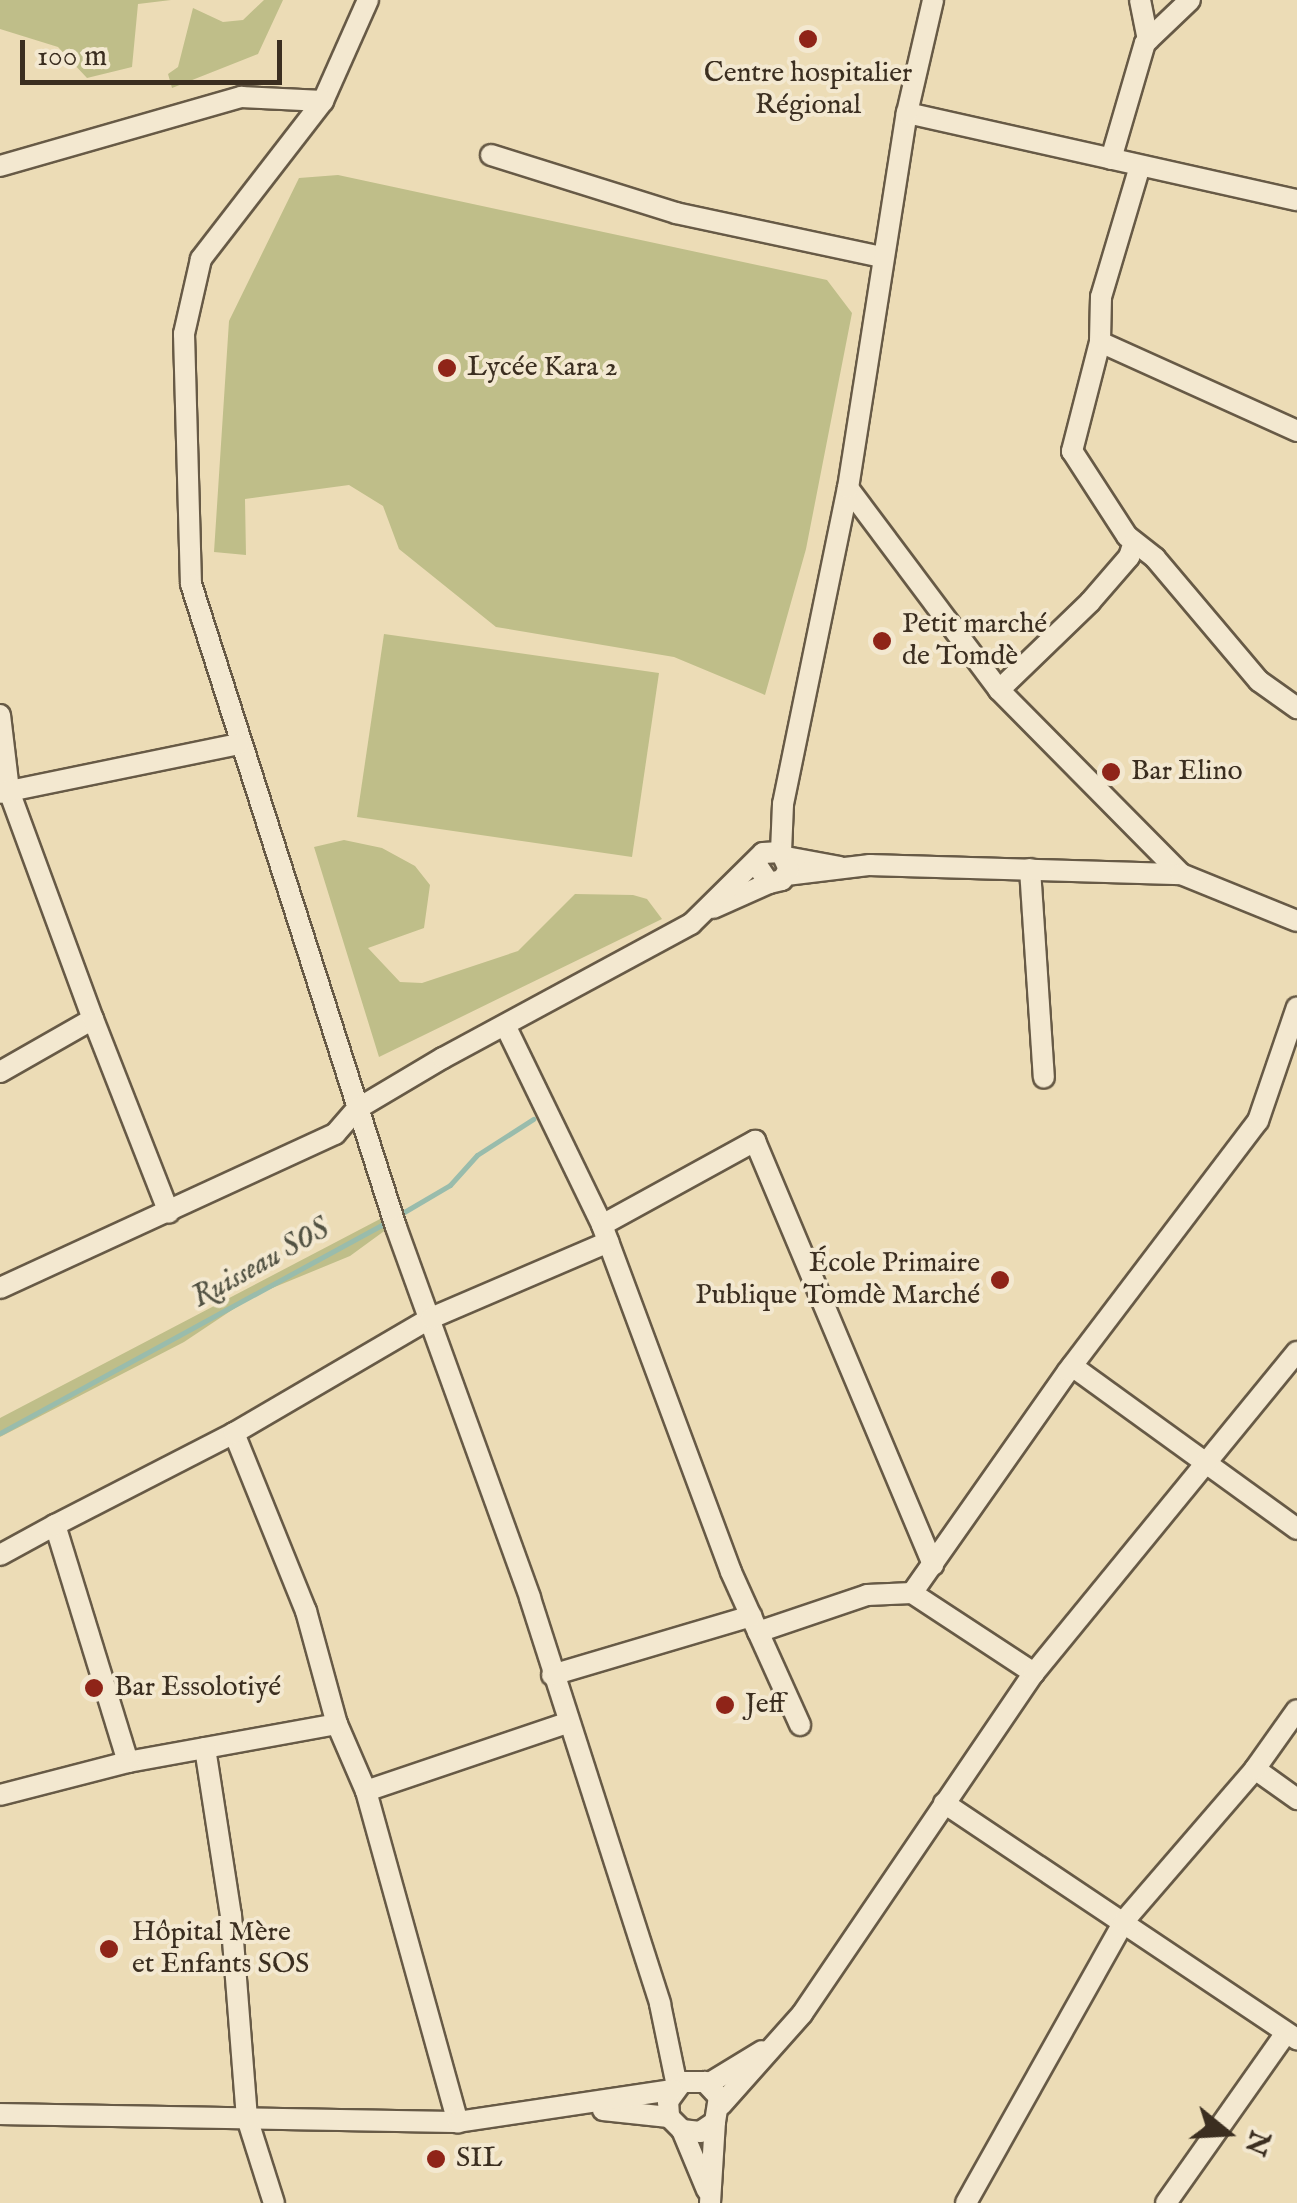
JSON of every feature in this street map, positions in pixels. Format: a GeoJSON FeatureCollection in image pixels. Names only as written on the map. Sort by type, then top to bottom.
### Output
{"type":"FeatureCollection","features":[{"type":"Feature","properties":{"kind":"street"},"geometry":{"type":"LineString","coordinates":[[368,0],[323,101],[201,258],[184,334],[190,584],[238,744],[396,1227],[431,1318],[660,2004],[689,2085],[718,2114]]}},
{"type":"Feature","properties":{"kind":"street"},"geometry":{"type":"LineString","coordinates":[[774,864],[782,804],[848,488],[907,113],[933,0]]}},
{"type":"Feature","properties":{"kind":"street"},"geometry":{"type":"LineString","coordinates":[[1111,159],[1148,40],[1140,0]]}},
{"type":"Feature","properties":{"kind":"street"},"geometry":{"type":"LineString","coordinates":[[1148,40],[1190,0]]}},
{"type":"Feature","properties":{"kind":"street"},"geometry":{"type":"LineString","coordinates":[[0,166],[241,97],[323,101]]}},
{"type":"Feature","properties":{"kind":"street"},"geometry":{"type":"LineString","coordinates":[[907,113],[1297,200]]}},
{"type":"Feature","properties":{"kind":"street"},"geometry":{"type":"LineString","coordinates":[[492,156],[676,213],[882,257]]}},
{"type":"Feature","properties":{"kind":"street"},"geometry":{"type":"LineString","coordinates":[[1140,166],[1101,298],[1100,342],[1072,451],[1134,542],[1259,681],[1297,708]]}},
{"type":"Feature","properties":{"kind":"street"},"geometry":{"type":"LineString","coordinates":[[1100,342],[1297,431]]}},
{"type":"Feature","properties":{"kind":"street"},"geometry":{"type":"LineString","coordinates":[[848,488],[999,690],[1181,874]]}},
{"type":"Feature","properties":{"kind":"street"},"geometry":{"type":"LineString","coordinates":[[999,690],[1090,602],[1129,556],[1134,542]]}},
{"type":"Feature","properties":{"kind":"street"},"geometry":{"type":"LineString","coordinates":[[0,715],[4,792],[169,1213]]}},
{"type":"Feature","properties":{"kind":"street"},"geometry":{"type":"LineString","coordinates":[[4,792],[238,744]]}},
{"type":"Feature","properties":{"kind":"street"},"geometry":{"type":"LineString","coordinates":[[0,1288],[27,1270],[169,1213],[335,1134],[357,1109],[634,960],[774,864],[1181,874],[1297,921]]}},
{"type":"Feature","properties":{"kind":"street"},"geometry":{"type":"LineString","coordinates":[[1030,869],[1044,1078]]}},
{"type":"Feature","properties":{"kind":"street"},"geometry":{"type":"LineString","coordinates":[[912,1593],[1072,1366],[1258,1121],[1297,1007]]}},
{"type":"Feature","properties":{"kind":"street"},"geometry":{"type":"LineString","coordinates":[[0,1072],[93,1019]]}},
{"type":"Feature","properties":{"kind":"street"},"geometry":{"type":"LineString","coordinates":[[506,1028],[605,1234],[754,1624],[800,1725]]}},
{"type":"Feature","properties":{"kind":"street"},"geometry":{"type":"LineString","coordinates":[[0,1555],[234,1433],[431,1318],[605,1234],[755,1141],[933,1566]]}},
{"type":"Feature","properties":{"kind":"street"},"geometry":{"type":"LineString","coordinates":[[581,2108],[676,2124],[700,2132],[718,2114],[786,2037],[1034,1673],[1297,1352]]}},
{"type":"Feature","properties":{"kind":"street"},"geometry":{"type":"LineString","coordinates":[[1072,1366],[1297,1529]]}},
{"type":"Feature","properties":{"kind":"street"},"geometry":{"type":"LineString","coordinates":[[234,1433],[306,1611],[337,1724],[366,1792],[458,2122]]}},
{"type":"Feature","properties":{"kind":"street"},"geometry":{"type":"LineString","coordinates":[[55,1525],[128,1762]]}},
{"type":"Feature","properties":{"kind":"street"},"geometry":{"type":"LineString","coordinates":[[552,1675],[867,1594],[912,1593],[1034,1673]]}},
{"type":"Feature","properties":{"kind":"street"},"geometry":{"type":"LineString","coordinates":[[966,2203],[1124,1921],[1256,1769],[1297,1710]]}},
{"type":"Feature","properties":{"kind":"street"},"geometry":{"type":"LineString","coordinates":[[366,1792],[567,1722]]}},
{"type":"Feature","properties":{"kind":"street"},"geometry":{"type":"LineString","coordinates":[[0,1795],[128,1762],[337,1724]]}},
{"type":"Feature","properties":{"kind":"street"},"geometry":{"type":"LineString","coordinates":[[205,1748],[231,1915],[247,2118],[274,2203]]}},
{"type":"Feature","properties":{"kind":"street"},"geometry":{"type":"LineString","coordinates":[[1256,1769],[1297,1799]]}},
{"type":"Feature","properties":{"kind":"street"},"geometry":{"type":"LineString","coordinates":[[944,1803],[1292,2036],[1166,2203]]}},
{"type":"Feature","properties":{"kind":"street"},"geometry":{"type":"LineString","coordinates":[[0,2114],[458,2122],[581,2108],[689,2085],[786,2037]]}},
{"type":"Feature","properties":{"kind":"street"},"geometry":{"type":"LineString","coordinates":[[689,2085],[676,2124],[709,2200]]}},
{"type":"Feature","properties":{"kind":"street"},"geometry":{"type":"LineString","coordinates":[[709,2200],[718,2114]]}},
{"type":"Feature","properties":{"kind":"shaded area"},"geometry":{"type":"Polygon","coordinates":[[[0,0],[171,0],[138,4],[132,67],[87,78],[58,47],[0,29],[0,0]]]}},
{"type":"Feature","properties":{"kind":"shaded area"},"geometry":{"type":"Polygon","coordinates":[[[264,0],[283,0],[258,54],[172,88],[168,74],[178,67],[193,8],[223,22],[243,20],[264,0]]]}},
{"type":"Feature","properties":{"kind":"shaded area"},"geometry":{"type":"Polygon","coordinates":[[[338,175],[827,280],[852,313],[806,549],[765,695],[674,657],[496,627],[399,549],[383,506],[349,485],[245,499],[246,555],[214,552],[229,321],[299,178],[338,175]]]}},
{"type":"Feature","properties":{"kind":"shaded area"},"geometry":{"type":"Polygon","coordinates":[[[384,634],[659,673],[632,857],[357,817],[384,634]]]}},
{"type":"Feature","properties":{"kind":"shaded area"},"geometry":{"type":"Polygon","coordinates":[[[344,840],[382,848],[415,866],[430,885],[424,928],[368,948],[400,982],[422,983],[518,951],[575,894],[633,895],[647,899],[662,919],[379,1057],[314,847],[344,840]]]}},
{"type":"Feature","properties":{"kind":"shaded area"},"geometry":{"type":"Polygon","coordinates":[[[380,1219],[387,1229],[350,1256],[253,1296],[184,1342],[0,1437],[0,1418],[380,1219]]]}},
{"type":"Feature","properties":{"kind":"waterway","name":"Ruisseau SOS"},"geometry":{"type":"LineString","coordinates":[[399,1215],[450,1185],[477,1155],[533,1119]]}},
{"type":"Feature","properties":{"kind":"waterway","name":"Ruisseau SOS"},"geometry":{"type":"LineString","coordinates":[[0,1433],[389,1221]]}},
{"type":"Feature","properties":{"kind":"place","name":"Centre hospitalier Régional"},"geometry":{"type":"Point","coordinates":[808,39]}},
{"type":"Feature","properties":{"kind":"place","name":"Lycée Kara 2"},"geometry":{"type":"Point","coordinates":[447,368]}},
{"type":"Feature","properties":{"kind":"place","name":"Petit marché de Tomdè"},"geometry":{"type":"Point","coordinates":[882,641]}},
{"type":"Feature","properties":{"kind":"place","name":"Bar Elino"},"geometry":{"type":"Point","coordinates":[1111,772]}},
{"type":"Feature","properties":{"kind":"place","name":"École Primaire Publique Tomdè Marché"},"geometry":{"type":"Point","coordinates":[1000,1280]}},
{"type":"Feature","properties":{"kind":"place","name":"Bar Essolotiyé"},"geometry":{"type":"Point","coordinates":[94,1688]}},
{"type":"Feature","properties":{"kind":"place","name":"Jeff"},"geometry":{"type":"Point","coordinates":[725,1705]}},
{"type":"Feature","properties":{"kind":"place","name":"Hôpital Mère et Enfants SOS"},"geometry":{"type":"Point","coordinates":[109,1949]}},
{"type":"Feature","properties":{"kind":"place","name":"SIL"},"geometry":{"type":"Point","coordinates":[436,2159]}}]}
